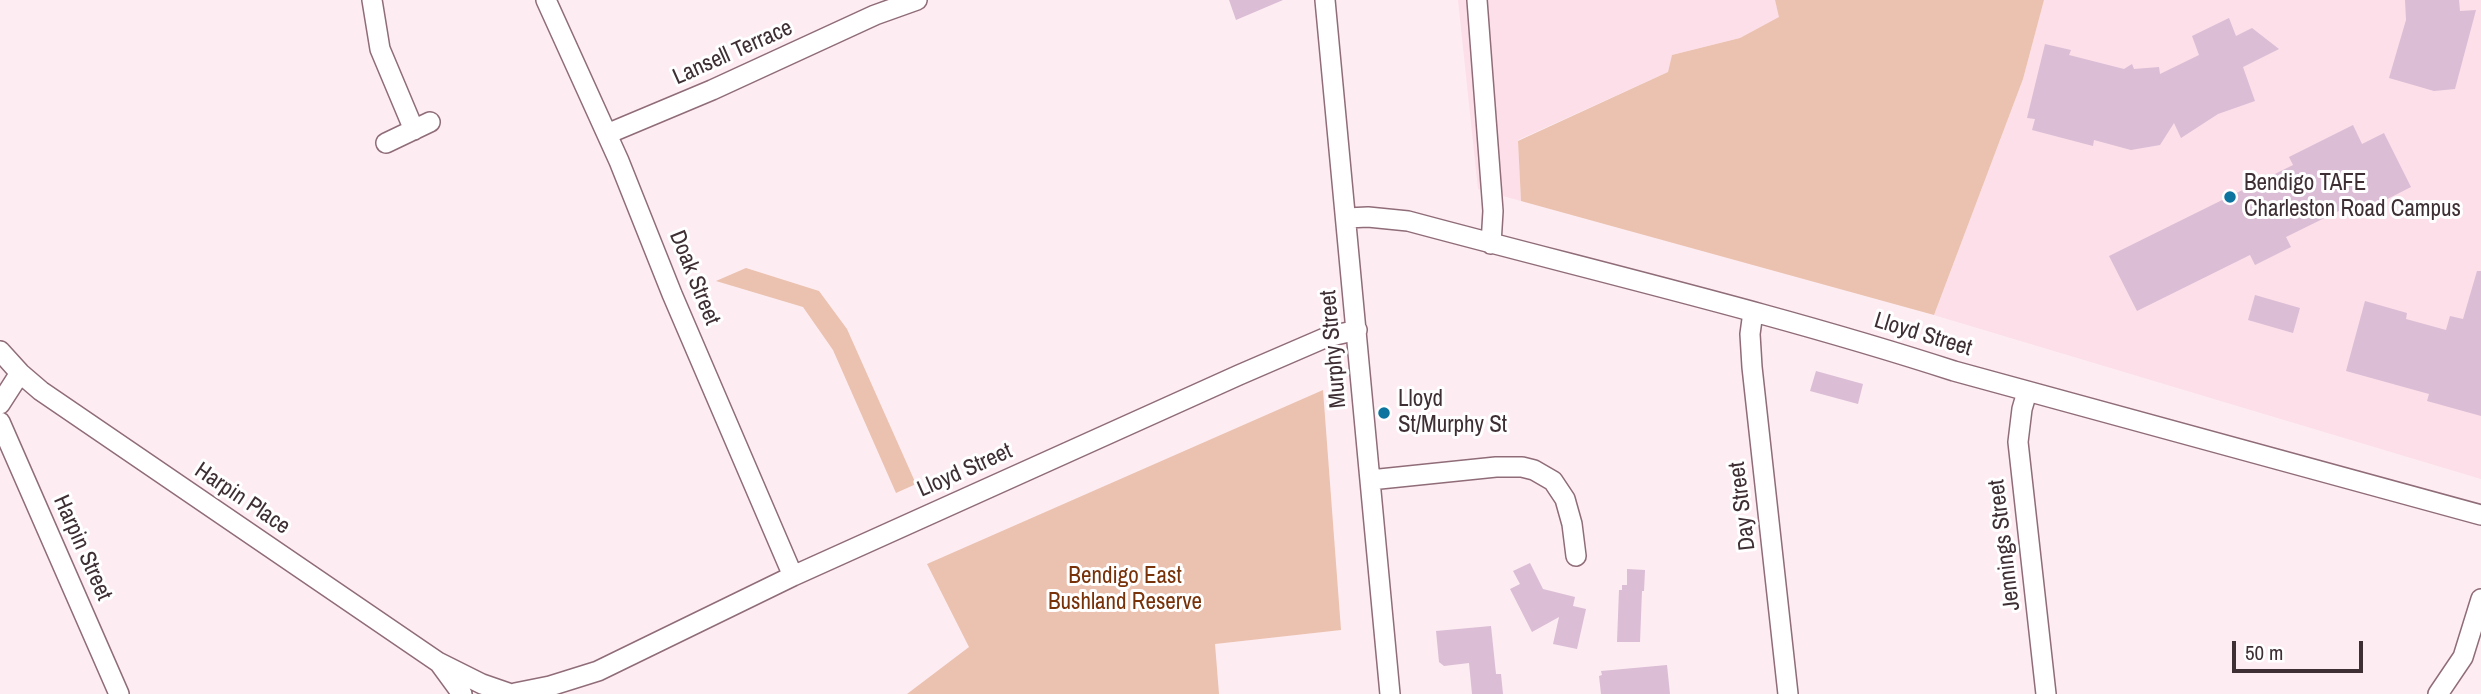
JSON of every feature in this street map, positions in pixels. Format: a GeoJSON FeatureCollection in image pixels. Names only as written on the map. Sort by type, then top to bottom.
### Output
{"type":"FeatureCollection","features":[{"type":"Feature","properties":{"kind":"street"},"geometry":{"type":"LineString","coordinates":[[372,0],[380,49],[422,126],[386,143]]}},
{"type":"Feature","properties":{"kind":"street","name":"Doak Street"},"geometry":{"type":"LineString","coordinates":[[547,0],[607,134],[793,576]]}},
{"type":"Feature","properties":{"kind":"street","name":"Lansell Terrace"},"geometry":{"type":"LineString","coordinates":[[607,134],[712,90],[875,15],[916,0]]}},
{"type":"Feature","properties":{"kind":"street","name":"Murphy Street"},"geometry":{"type":"LineString","coordinates":[[1325,0],[1390,694]]}},
{"type":"Feature","properties":{"kind":"street"},"geometry":{"type":"LineString","coordinates":[[1477,0],[1493,211],[1491,244]]}},
{"type":"Feature","properties":{"kind":"street","name":"Lloyd Street"},"geometry":{"type":"LineString","coordinates":[[1347,218],[1408,221],[1753,312],[2027,392],[2481,515]]}},
{"type":"Feature","properties":{"kind":"street","name":"Day Street"},"geometry":{"type":"LineString","coordinates":[[1753,312],[1750,334],[1752,367],[1788,694]]}},
{"type":"Feature","properties":{"kind":"street","name":"Lloyd Street"},"geometry":{"type":"LineString","coordinates":[[513,694],[598,671],[793,576],[1317,341],[1357,330]]}},
{"type":"Feature","properties":{"kind":"street"},"geometry":{"type":"LineString","coordinates":[[0,351],[20,373],[0,404]]}},
{"type":"Feature","properties":{"kind":"street","name":"Harpin Place"},"geometry":{"type":"LineString","coordinates":[[20,373],[51,398],[438,662],[482,684],[513,694]]}},
{"type":"Feature","properties":{"kind":"street","name":"Jennings Street"},"geometry":{"type":"LineString","coordinates":[[2027,392],[2018,442],[2046,694]]}},
{"type":"Feature","properties":{"kind":"street","name":"Harpin Street"},"geometry":{"type":"LineString","coordinates":[[0,422],[119,694]]}},
{"type":"Feature","properties":{"kind":"street"},"geometry":{"type":"LineString","coordinates":[[1370,480],[1496,467],[1534,470],[1553,481],[1565,499],[1572,524],[1576,556]]}},
{"type":"Feature","properties":{"kind":"street"},"geometry":{"type":"LineString","coordinates":[[2438,694],[2463,657],[2481,599]]}},
{"type":"Feature","properties":{"kind":"street","name":"Harpin Place"},"geometry":{"type":"LineString","coordinates":[[438,662],[462,694]]}},
{"type":"Feature","properties":{"kind":"street","name":"Lloyd Street"},"geometry":{"type":"LineString","coordinates":[[568,694],[598,671]]}},
{"type":"Feature","properties":{"kind":"shaded area"},"geometry":{"type":"Polygon","coordinates":[[[1458,0],[1775,0],[1780,17],[1740,38],[1672,55],[1668,72],[1518,140],[1521,201],[1478,189],[1458,0]]]}},
{"type":"Feature","properties":{"kind":"shaded area","name":"Bendigo TAFE Charleston Road Campus"},"geometry":{"type":"Polygon","coordinates":[[[2044,0],[2481,0],[2481,479],[1934,315],[2023,79],[2044,0]]]}},
{"type":"Feature","properties":{"kind":"green space"},"geometry":{"type":"Polygon","coordinates":[[[1775,0],[2044,0],[2023,79],[1934,315],[1521,201],[1518,141],[1668,72],[1672,55],[1740,38],[1779,17],[1775,0]]]}},
{"type":"Feature","properties":{"kind":"green space"},"geometry":{"type":"Polygon","coordinates":[[[746,268],[819,291],[847,329],[916,484],[896,493],[833,350],[803,307],[716,281],[746,268]]]}},
{"type":"Feature","properties":{"kind":"green space","name":"Bendigo East Bushland Reserve"},"geometry":{"type":"Polygon","coordinates":[[[1323,390],[1341,630],[1215,644],[1219,694],[907,694],[969,647],[927,564],[1323,390]]]}},
{"type":"Feature","properties":{"kind":"building"},"geometry":{"type":"Polygon","coordinates":[[[1229,0],[1283,0],[1236,20],[1229,0]]]}},
{"type":"Feature","properties":{"kind":"building"},"geometry":{"type":"Polygon","coordinates":[[[2405,0],[2459,0],[2460,11],[2476,10],[2455,89],[2434,91],[2389,78],[2406,20],[2405,0]]]}},
{"type":"Feature","properties":{"kind":"building"},"geometry":{"type":"Polygon","coordinates":[[[2229,18],[2236,36],[2252,28],[2279,49],[2243,67],[2255,101],[2218,114],[2181,138],[2174,123],[2160,145],[2131,150],[2094,140],[2093,146],[2032,130],[2035,119],[2027,118],[2045,44],[2071,50],[2069,55],[2124,69],[2132,64],[2134,69],[2159,67],[2160,74],[2199,55],[2192,36],[2229,18]]]}},
{"type":"Feature","properties":{"kind":"building"},"geometry":{"type":"Polygon","coordinates":[[[2353,125],[2362,144],[2384,133],[2411,187],[2362,212],[2357,202],[2286,237],[2291,247],[2255,265],[2250,255],[2137,311],[2109,256],[2293,165],[2289,157],[2353,125]]]}},
{"type":"Feature","properties":{"kind":"building"},"geometry":{"type":"Polygon","coordinates":[[[2477,271],[2481,271],[2481,416],[2427,401],[2429,394],[2346,371],[2365,301],[2407,313],[2406,319],[2446,330],[2450,316],[2463,319],[2477,271]]]}},
{"type":"Feature","properties":{"kind":"building"},"geometry":{"type":"Polygon","coordinates":[[[2255,295],[2300,308],[2293,333],[2248,320],[2255,295]]]}},
{"type":"Feature","properties":{"kind":"building"},"geometry":{"type":"Polygon","coordinates":[[[1816,371],[1863,384],[1858,404],[1810,391],[1816,371]]]}},
{"type":"Feature","properties":{"kind":"building"},"geometry":{"type":"Polygon","coordinates":[[[1530,563],[1543,589],[1575,597],[1573,606],[1586,609],[1577,649],[1553,644],[1559,617],[1532,632],[1510,589],[1520,584],[1513,571],[1530,563]]]}},
{"type":"Feature","properties":{"kind":"building"},"geometry":{"type":"Polygon","coordinates":[[[1627,569],[1645,570],[1640,642],[1617,642],[1619,590],[1622,590],[1622,585],[1627,585],[1627,569]]]}},
{"type":"Feature","properties":{"kind":"building"},"geometry":{"type":"Polygon","coordinates":[[[1491,626],[1496,674],[1501,674],[1503,694],[1472,694],[1469,663],[1444,666],[1439,662],[1436,631],[1491,626]]]}},
{"type":"Feature","properties":{"kind":"building"},"geometry":{"type":"Polygon","coordinates":[[[1667,665],[1670,694],[1601,694],[1601,671],[1667,665]]]}},
{"type":"Feature","properties":{"kind":"place","name":"Bendigo TAFE Charleston Road Campus"},"geometry":{"type":"Point","coordinates":[2230,197]}},
{"type":"Feature","properties":{"kind":"place","name":"Lloyd St/Murphy St"},"geometry":{"type":"Point","coordinates":[1384,413]}}]}
